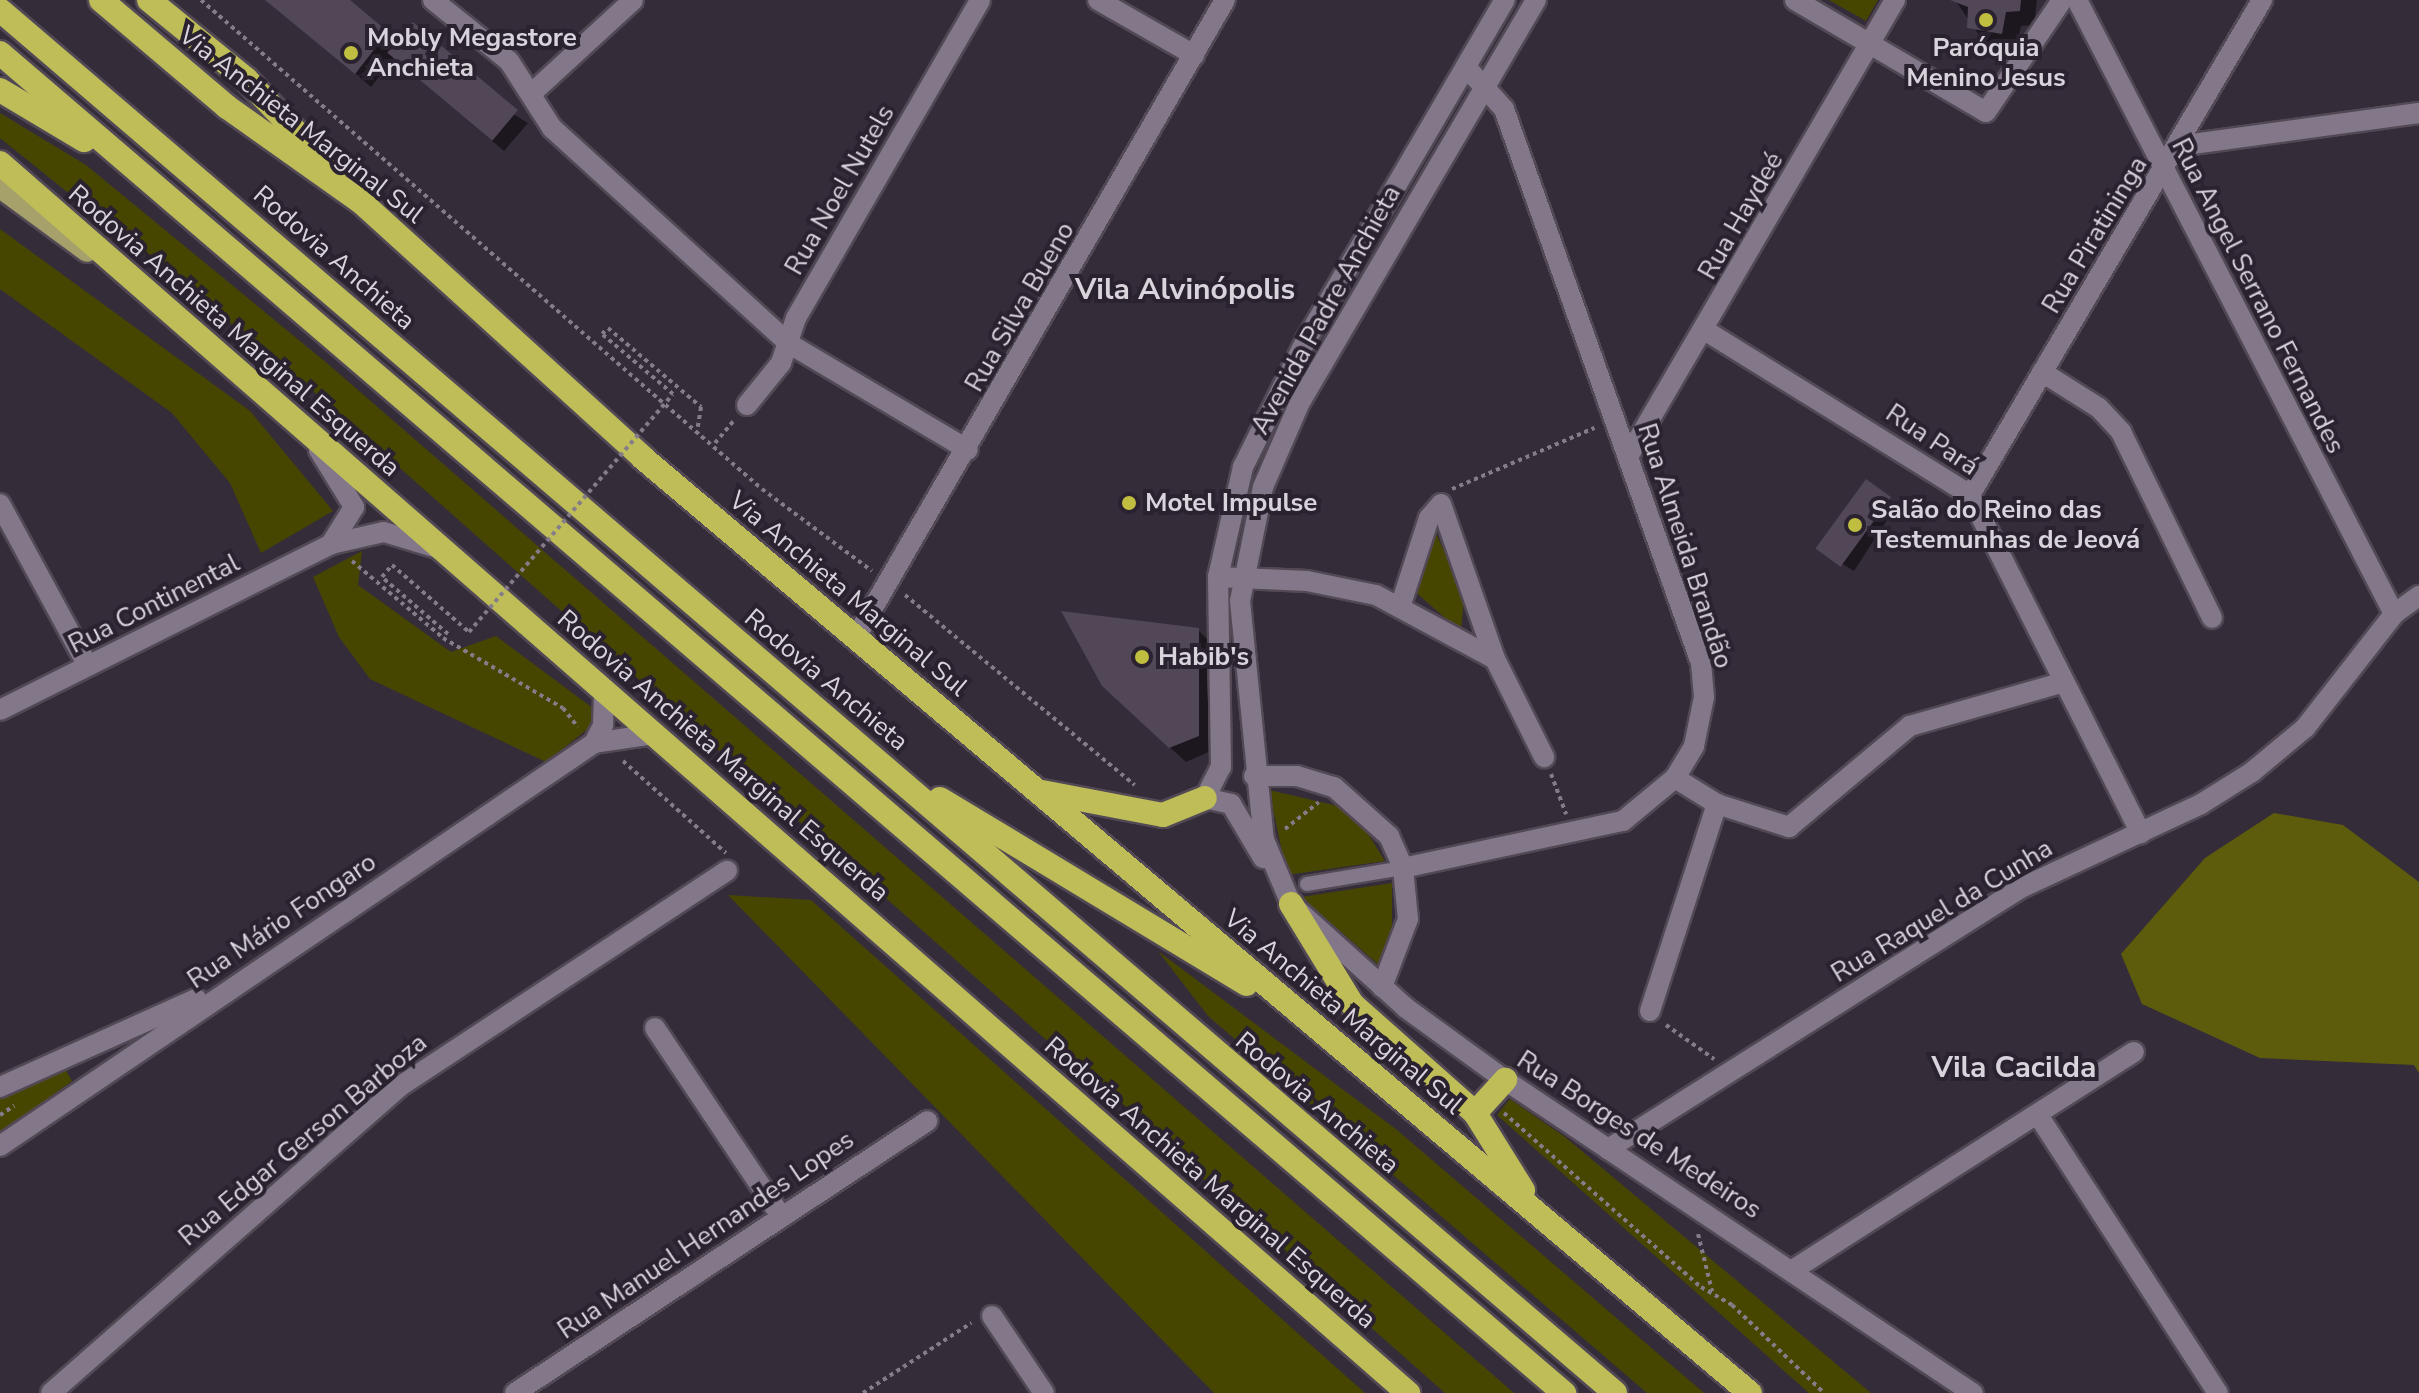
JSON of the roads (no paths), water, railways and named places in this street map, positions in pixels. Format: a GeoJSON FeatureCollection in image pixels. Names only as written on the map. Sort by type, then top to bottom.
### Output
{"type":"FeatureCollection","features":[{"type":"Feature","properties":{"kind":"highway","name":"Via Anchieta Marginal Sul"},"geometry":{"type":"LineString","coordinates":[[101,0],[227,107],[360,201],[643,458],[1304,1018],[1562,1230],[1750,1393]]}},
{"type":"Feature","properties":{"kind":"highway"},"geometry":{"type":"LineString","coordinates":[[149,0],[246,79],[360,201]]}},
{"type":"Feature","properties":{"kind":"highway","name":"Rodovia Anchieta"},"geometry":{"type":"LineString","coordinates":[[0,10],[1615,1393]]}},
{"type":"Feature","properties":{"kind":"highway"},"geometry":{"type":"LineString","coordinates":[[0,53],[1558,1389]]}},
{"type":"Feature","properties":{"kind":"highway"},"geometry":{"type":"LineString","coordinates":[[0,90],[145,178]]}},
{"type":"Feature","properties":{"kind":"highway","name":"Rodovia Anchieta Marginal Esquerda"},"geometry":{"type":"LineString","coordinates":[[0,163],[1408,1393]]}},
{"type":"Feature","properties":{"kind":"highway"},"geometry":{"type":"LineString","coordinates":[[886,768],[1304,1018]]}},
{"type":"Feature","properties":{"kind":"highway"},"geometry":{"type":"LineString","coordinates":[[1039,791],[1156,815],[1205,798]]}},
{"type":"Feature","properties":{"kind":"highway"},"geometry":{"type":"LineString","coordinates":[[1291,904],[1352,1004],[1475,1113],[1530,1203]]}},
{"type":"Feature","properties":{"kind":"highway"},"geometry":{"type":"LineString","coordinates":[[1475,1113],[1505,1080]]}},
{"type":"Feature","properties":{"kind":"main road"},"geometry":{"type":"LineString","coordinates":[[0,188],[166,310]]}},
{"type":"Feature","properties":{"kind":"street"},"geometry":{"type":"LineString","coordinates":[[433,0],[509,61],[552,128],[788,343],[968,450]]}},
{"type":"Feature","properties":{"kind":"street"},"geometry":{"type":"LineString","coordinates":[[532,93],[633,0]]}},
{"type":"Feature","properties":{"kind":"street","name":"Rua Noel Nutels"},"geometry":{"type":"LineString","coordinates":[[747,405],[788,343],[980,0]]}},
{"type":"Feature","properties":{"kind":"street"},"geometry":{"type":"LineString","coordinates":[[1098,0],[1194,55]]}},
{"type":"Feature","properties":{"kind":"street","name":"Rua Silva Bueno"},"geometry":{"type":"LineString","coordinates":[[856,637],[968,450],[1225,0]]}},
{"type":"Feature","properties":{"kind":"street","name":"Avenida Padre Anchieta"},"geometry":{"type":"LineString","coordinates":[[1205,798],[1220,772],[1218,577],[1235,494],[1258,432],[1505,0]]}},
{"type":"Feature","properties":{"kind":"street","name":"Avenida Padre Anchieta"},"geometry":{"type":"LineString","coordinates":[[1291,904],[1271,867],[1254,776],[1242,577],[1263,487],[1300,402],[1536,0]]}},
{"type":"Feature","properties":{"kind":"street"},"geometry":{"type":"LineString","coordinates":[[1795,0],[1868,45],[1990,112],[2062,0]]}},
{"type":"Feature","properties":{"kind":"street","name":"Rua Haydeé"},"geometry":{"type":"LineString","coordinates":[[1629,455],[1706,331],[1895,0]]}},
{"type":"Feature","properties":{"kind":"street","name":"Rua Angel Serrano Fernandes"},"geometry":{"type":"LineString","coordinates":[[2077,0],[2394,614]]}},
{"type":"Feature","properties":{"kind":"street","name":"Rua Piratininga"},"geometry":{"type":"LineString","coordinates":[[1970,495],[2262,0]]}},
{"type":"Feature","properties":{"kind":"street","name":"Rua Almeida Brandão"},"geometry":{"type":"LineString","coordinates":[[1403,868],[1573,837],[1623,821],[1675,778],[1699,729],[1703,675],[1629,455],[1504,109],[1487,83],[1466,67]]}},
{"type":"Feature","properties":{"kind":"street"},"geometry":{"type":"LineString","coordinates":[[2178,146],[2419,113]]}},
{"type":"Feature","properties":{"kind":"street","name":"Rua Pará"},"geometry":{"type":"LineString","coordinates":[[1706,331],[1970,495],[2141,833]]}},
{"type":"Feature","properties":{"kind":"street"},"geometry":{"type":"LineString","coordinates":[[2042,372],[2099,408],[2121,432],[2212,618]]}},
{"type":"Feature","properties":{"kind":"street"},"geometry":{"type":"LineString","coordinates":[[300,426],[352,499],[351,520],[331,544]]}},
{"type":"Feature","properties":{"kind":"street"},"geometry":{"type":"LineString","coordinates":[[0,504],[88,666]]}},
{"type":"Feature","properties":{"kind":"street"},"geometry":{"type":"LineString","coordinates":[[1401,604],[1429,518],[1441,504],[1495,659],[1544,757]]}},
{"type":"Feature","properties":{"kind":"street","name":"Rua Continental"},"geometry":{"type":"LineString","coordinates":[[0,710],[331,544],[399,532],[451,556]]}},
{"type":"Feature","properties":{"kind":"street"},"geometry":{"type":"LineString","coordinates":[[1218,577],[1332,585],[1401,604],[1495,659]]}},
{"type":"Feature","properties":{"kind":"street","name":"Rua Raquel da Cunha"},"geometry":{"type":"LineString","coordinates":[[1608,1149],[2021,888],[2226,790],[2305,728],[2394,614],[2419,596]]}},
{"type":"Feature","properties":{"kind":"street"},"geometry":{"type":"LineString","coordinates":[[1675,778],[1717,804],[1771,824],[1795,825],[1910,726],[2064,682]]}},
{"type":"Feature","properties":{"kind":"street"},"geometry":{"type":"LineString","coordinates":[[591,745],[603,725],[604,691]]}},
{"type":"Feature","properties":{"kind":"street"},"geometry":{"type":"LineString","coordinates":[[1220,722],[1240,768],[1254,776],[1297,776],[1336,788],[1377,820],[1403,868],[1407,928],[1382,987]]}},
{"type":"Feature","properties":{"kind":"street"},"geometry":{"type":"LineString","coordinates":[[591,745],[654,734]]}},
{"type":"Feature","properties":{"kind":"street","name":"Rua Mário Fongaro"},"geometry":{"type":"LineString","coordinates":[[0,1146],[233,984],[591,745]]}},
{"type":"Feature","properties":{"kind":"street"},"geometry":{"type":"LineString","coordinates":[[1205,798],[1231,804],[1271,867]]}},
{"type":"Feature","properties":{"kind":"street"},"geometry":{"type":"LineString","coordinates":[[1650,1011],[1717,804]]}},
{"type":"Feature","properties":{"kind":"street","name":"Rua Edgar Gerson Barboza"},"geometry":{"type":"LineString","coordinates":[[51,1393],[399,1087],[727,871]]}},
{"type":"Feature","properties":{"kind":"street","name":"Rua Borges de Medeiros"},"geometry":{"type":"LineString","coordinates":[[1291,904],[1382,987],[1505,1080],[1796,1268],[1973,1393]]}},
{"type":"Feature","properties":{"kind":"street"},"geometry":{"type":"LineString","coordinates":[[0,1087],[67,1052],[233,984]]}},
{"type":"Feature","properties":{"kind":"street"},"geometry":{"type":"LineString","coordinates":[[655,1028],[781,1216]]}},
{"type":"Feature","properties":{"kind":"street"},"geometry":{"type":"LineString","coordinates":[[67,1052],[83,1066],[86,1086]]}},
{"type":"Feature","properties":{"kind":"street"},"geometry":{"type":"LineString","coordinates":[[1796,1268],[2134,1052]]}},
{"type":"Feature","properties":{"kind":"street"},"geometry":{"type":"LineString","coordinates":[[2038,1115],[2218,1393]]}},
{"type":"Feature","properties":{"kind":"street","name":"Rua Manuel Hernandes Lopes"},"geometry":{"type":"LineString","coordinates":[[515,1393],[927,1121]]}},
{"type":"Feature","properties":{"kind":"street"},"geometry":{"type":"LineString","coordinates":[[992,1316],[1044,1393]]}},
{"type":"Feature","properties":{"kind":"lane"},"geometry":{"type":"LineString","coordinates":[[1307,884],[1403,868]]}},
{"type":"Feature","properties":{"kind":"place","name":"Paróquia Menino Jesus"},"geometry":{"type":"Point","coordinates":[1986,20]}},
{"type":"Feature","properties":{"kind":"place","name":"Mobly Megastore Anchieta"},"geometry":{"type":"Point","coordinates":[351,53]}},
{"type":"Feature","properties":{"kind":"place","name":"Motel Impulse"},"geometry":{"type":"Point","coordinates":[1129,503]}},
{"type":"Feature","properties":{"kind":"place","name":"Salão do Reino das Testemunhas de Jeová"},"geometry":{"type":"Point","coordinates":[1855,525]}},
{"type":"Feature","properties":{"kind":"place","name":"Habib's"},"geometry":{"type":"Point","coordinates":[1142,657]}},
{"type":"Feature","properties":{"kind":"district","name":"Vila Alvinópolis"},"geometry":{"type":"Point","coordinates":[1185,290]}},
{"type":"Feature","properties":{"kind":"district","name":"Vila Cacilda"},"geometry":{"type":"Point","coordinates":[2014,1068]}}]}
